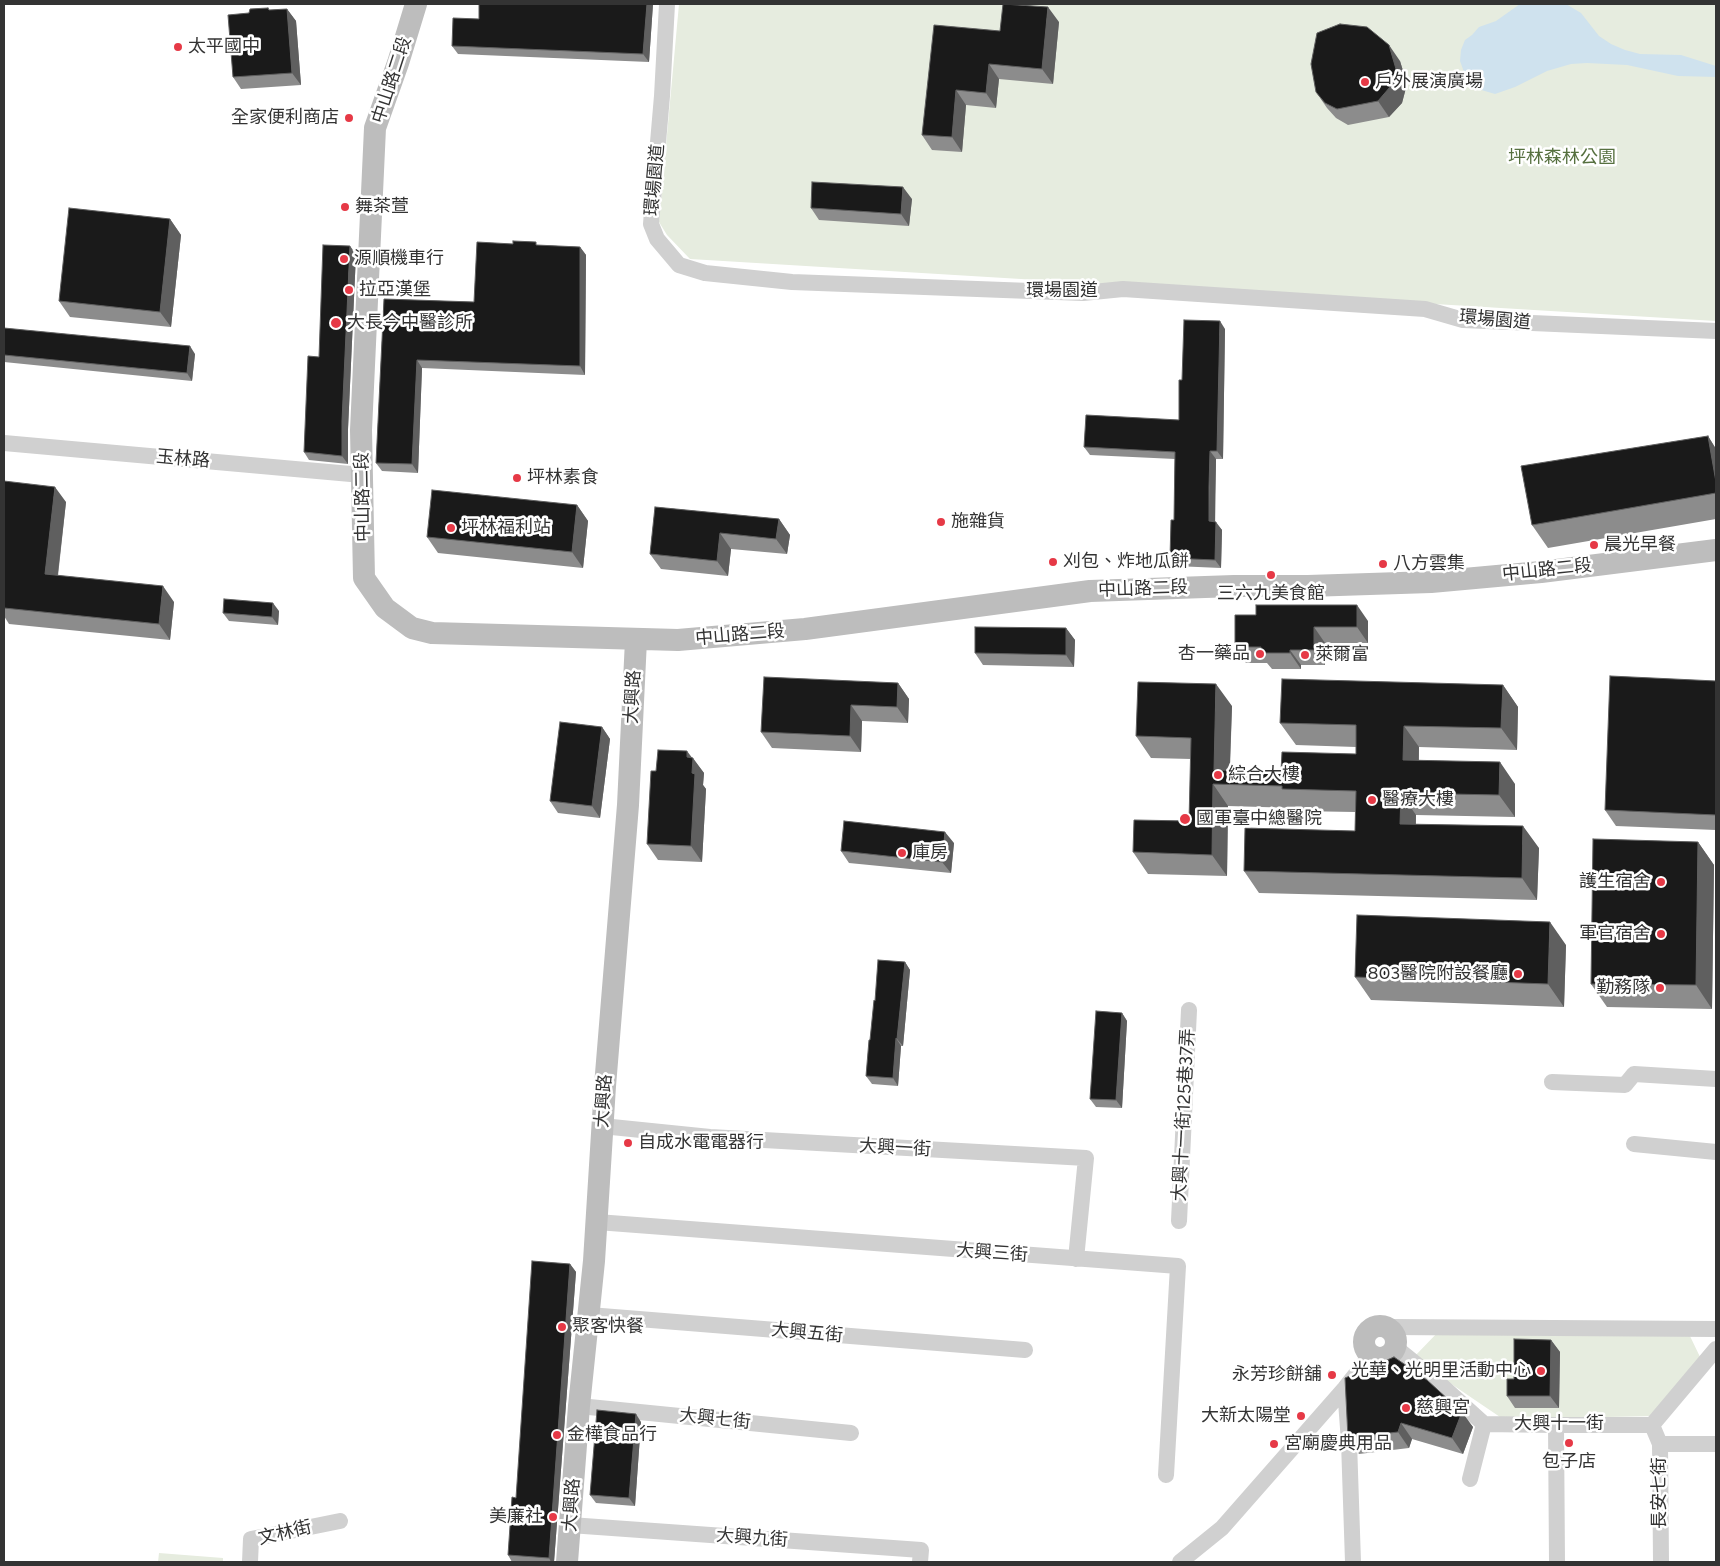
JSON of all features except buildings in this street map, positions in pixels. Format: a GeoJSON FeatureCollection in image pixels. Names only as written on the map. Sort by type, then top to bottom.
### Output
{"type":"FeatureCollection","features":[{"type":"Feature","properties":{"kind":"main road","name":"中山路二段"},"geometry":{"type":"LineString","coordinates":[[416,4],[375,128],[363,363],[362,475],[364,578],[385,608],[412,628],[432,633],[678,640],[805,629],[1090,591],[1431,582],[1541,572],[1716,550]]}},
{"type":"Feature","properties":{"kind":"main road","name":"大興路"},"geometry":{"type":"LineString","coordinates":[[567,1562],[579,1406],[590,1315],[597,1222],[602,1126],[628,805],[636,640]]}},
{"type":"Feature","properties":{"kind":"main road"},"geometry":{"type":"LineString","coordinates":[[1370,1356],[1364,1347],[1363,1341],[1364,1335],[1369,1329],[1376,1325],[1392,1337]]}},
{"type":"Feature","properties":{"kind":"street","name":"環場園道"},"geometry":{"type":"LineString","coordinates":[[667,4],[662,96],[651,224],[665,250],[679,265],[705,272],[792,282],[1083,293],[1123,289],[1425,309],[1463,320],[1716,332]]}},
{"type":"Feature","properties":{"kind":"street","name":"玉林路"},"geometry":{"type":"LineString","coordinates":[[4,443],[362,475]]}},
{"type":"Feature","properties":{"kind":"street","name":"大興十一街125巷37弄"},"geometry":{"type":"LineString","coordinates":[[1179,1221],[1189,1010]]}},
{"type":"Feature","properties":{"kind":"street"},"geometry":{"type":"LineString","coordinates":[[1552,1082],[1625,1085],[1634,1074],[1716,1079]]}},
{"type":"Feature","properties":{"kind":"street","name":"大興一街"},"geometry":{"type":"LineString","coordinates":[[602,1126],[710,1137],[1086,1158],[1076,1259]]}},
{"type":"Feature","properties":{"kind":"street"},"geometry":{"type":"LineString","coordinates":[[1634,1144],[1716,1152]]}},
{"type":"Feature","properties":{"kind":"street","name":"大興三街"},"geometry":{"type":"LineString","coordinates":[[597,1222],[1178,1266],[1166,1475]]}},
{"type":"Feature","properties":{"kind":"street","name":"大興五街"},"geometry":{"type":"LineString","coordinates":[[590,1315],[1026,1350]]}},
{"type":"Feature","properties":{"kind":"street"},"geometry":{"type":"LineString","coordinates":[[1392,1337],[1716,1329]]}},
{"type":"Feature","properties":{"kind":"street"},"geometry":{"type":"LineString","coordinates":[[1392,1337],[1432,1377],[1484,1424],[1470,1479]]}},
{"type":"Feature","properties":{"kind":"street"},"geometry":{"type":"LineString","coordinates":[[1652,1425],[1716,1349]]}},
{"type":"Feature","properties":{"kind":"street"},"geometry":{"type":"LineString","coordinates":[[1180,1562],[1222,1528],[1345,1388],[1370,1356]]}},
{"type":"Feature","properties":{"kind":"street"},"geometry":{"type":"LineString","coordinates":[[1345,1388],[1349,1442],[1353,1562]]}},
{"type":"Feature","properties":{"kind":"street","name":"大興七街"},"geometry":{"type":"LineString","coordinates":[[579,1406],[851,1433]]}},
{"type":"Feature","properties":{"kind":"street","name":"大興十一街"},"geometry":{"type":"LineString","coordinates":[[1484,1424],[1652,1425]]}},
{"type":"Feature","properties":{"kind":"street"},"geometry":{"type":"LineString","coordinates":[[1556,1425],[1557,1562]]}},
{"type":"Feature","properties":{"kind":"street","name":"長安七街"},"geometry":{"type":"LineString","coordinates":[[1652,1425],[1660,1444],[1660,1562]]}},
{"type":"Feature","properties":{"kind":"street"},"geometry":{"type":"LineString","coordinates":[[1660,1444],[1716,1444]]}},
{"type":"Feature","properties":{"kind":"street","name":"文林街"},"geometry":{"type":"LineString","coordinates":[[250,1562],[251,1539],[340,1521]]}},
{"type":"Feature","properties":{"kind":"street","name":"大興九街"},"geometry":{"type":"LineString","coordinates":[[570,1525],[921,1550],[920,1562]]}},
{"type":"Feature","properties":{"kind":"green space","name":"坪林森林公園"},"geometry":{"type":"Polygon","coordinates":[[[679,4],[1716,4],[1716,321],[690,259],[667,235],[659,222],[679,4]]]}},
{"type":"Feature","properties":{"kind":"green space"},"geometry":{"type":"Polygon","coordinates":[[[1440,1330],[1689,1334],[1701,1359],[1657,1416],[1500,1417],[1413,1358],[1440,1330]]]}},
{"type":"Feature","properties":{"kind":"green space"},"geometry":{"type":"Polygon","coordinates":[[[159,1553],[223,1558],[223,1562],[158,1562],[159,1553]]]}},
{"type":"Feature","properties":{"kind":"water"},"geometry":{"type":"Polygon","coordinates":[[[1520,4],[1566,4],[1581,13],[1599,36],[1611,44],[1640,54],[1681,55],[1716,66],[1716,77],[1678,76],[1627,65],[1587,63],[1571,64],[1547,71],[1515,87],[1495,94],[1478,89],[1464,72],[1460,61],[1461,50],[1465,40],[1479,27],[1496,21],[1520,4]]]}},
{"type":"Feature","properties":{"kind":"place","name":"太平國中"},"geometry":{"type":"Point","coordinates":[178,47]}},
{"type":"Feature","properties":{"kind":"place","name":"戶外展演廣場"},"geometry":{"type":"Point","coordinates":[1365,82]}},
{"type":"Feature","properties":{"kind":"place","name":"全家便利商店"},"geometry":{"type":"Point","coordinates":[349,118]}},
{"type":"Feature","properties":{"kind":"place","name":"舞茶萱"},"geometry":{"type":"Point","coordinates":[345,207]}},
{"type":"Feature","properties":{"kind":"place","name":"源順機車行"},"geometry":{"type":"Point","coordinates":[344,259]}},
{"type":"Feature","properties":{"kind":"place","name":"拉亞漢堡"},"geometry":{"type":"Point","coordinates":[349,290]}},
{"type":"Feature","properties":{"kind":"place","name":"大長今中醫診所"},"geometry":{"type":"Point","coordinates":[336,323]}},
{"type":"Feature","properties":{"kind":"place","name":"坪林素食"},"geometry":{"type":"Point","coordinates":[517,478]}},
{"type":"Feature","properties":{"kind":"place","name":"施雜貨"},"geometry":{"type":"Point","coordinates":[941,522]}},
{"type":"Feature","properties":{"kind":"place","name":"坪林福利站"},"geometry":{"type":"Point","coordinates":[451,528]}},
{"type":"Feature","properties":{"kind":"place","name":"晨光早餐"},"geometry":{"type":"Point","coordinates":[1594,545]}},
{"type":"Feature","properties":{"kind":"place","name":"刈包、炸地瓜餅"},"geometry":{"type":"Point","coordinates":[1053,562]}},
{"type":"Feature","properties":{"kind":"place","name":"八方雲集"},"geometry":{"type":"Point","coordinates":[1383,564]}},
{"type":"Feature","properties":{"kind":"place","name":"三六九美食館"},"geometry":{"type":"Point","coordinates":[1271,575]}},
{"type":"Feature","properties":{"kind":"place","name":"杏一藥品"},"geometry":{"type":"Point","coordinates":[1260,654]}},
{"type":"Feature","properties":{"kind":"place","name":"萊爾富"},"geometry":{"type":"Point","coordinates":[1305,655]}},
{"type":"Feature","properties":{"kind":"place","name":"綜合大樓"},"geometry":{"type":"Point","coordinates":[1218,775]}},
{"type":"Feature","properties":{"kind":"place","name":"醫療大樓"},"geometry":{"type":"Point","coordinates":[1372,800]}},
{"type":"Feature","properties":{"kind":"place","name":"國軍臺中總醫院"},"geometry":{"type":"Point","coordinates":[1185,819]}},
{"type":"Feature","properties":{"kind":"place","name":"庫房"},"geometry":{"type":"Point","coordinates":[902,853]}},
{"type":"Feature","properties":{"kind":"place","name":"護生宿舍"},"geometry":{"type":"Point","coordinates":[1661,882]}},
{"type":"Feature","properties":{"kind":"place","name":"軍官宿舍"},"geometry":{"type":"Point","coordinates":[1661,934]}},
{"type":"Feature","properties":{"kind":"place","name":"803醫院附設餐廳"},"geometry":{"type":"Point","coordinates":[1518,974]}},
{"type":"Feature","properties":{"kind":"place","name":"勤務隊"},"geometry":{"type":"Point","coordinates":[1660,988]}},
{"type":"Feature","properties":{"kind":"place","name":"自成水電電器行"},"geometry":{"type":"Point","coordinates":[628,1143]}},
{"type":"Feature","properties":{"kind":"place","name":"聚客快餐"},"geometry":{"type":"Point","coordinates":[562,1327]}},
{"type":"Feature","properties":{"kind":"place","name":"光華、光明里活動中心"},"geometry":{"type":"Point","coordinates":[1541,1371]}},
{"type":"Feature","properties":{"kind":"place","name":"永芳珍餅舖"},"geometry":{"type":"Point","coordinates":[1332,1375]}},
{"type":"Feature","properties":{"kind":"place","name":"慈興宮"},"geometry":{"type":"Point","coordinates":[1406,1408]}},
{"type":"Feature","properties":{"kind":"place","name":"大新太陽堂"},"geometry":{"type":"Point","coordinates":[1301,1416]}},
{"type":"Feature","properties":{"kind":"place","name":"金樺食品行"},"geometry":{"type":"Point","coordinates":[557,1435]}},
{"type":"Feature","properties":{"kind":"place","name":"包子店"},"geometry":{"type":"Point","coordinates":[1569,1443]}},
{"type":"Feature","properties":{"kind":"place","name":"宮廟慶典用品"},"geometry":{"type":"Point","coordinates":[1274,1444]}},
{"type":"Feature","properties":{"kind":"place","name":"美廉社"},"geometry":{"type":"Point","coordinates":[553,1517]}}]}
